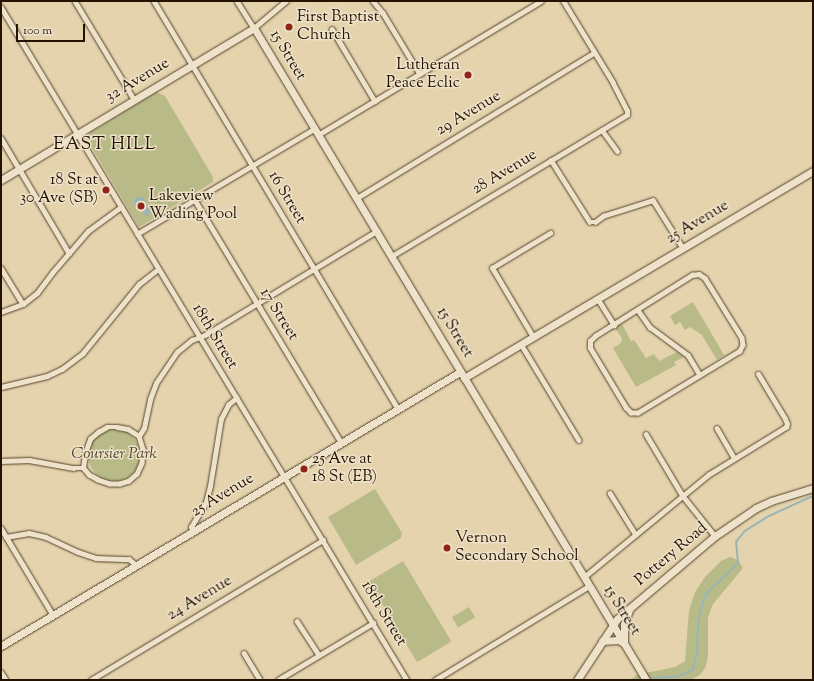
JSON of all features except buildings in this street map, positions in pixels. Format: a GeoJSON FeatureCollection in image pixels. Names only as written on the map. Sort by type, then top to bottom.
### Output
{"type":"FeatureCollection","features":[{"type":"Feature","properties":{"kind":"street"},"geometry":{"type":"LineString","coordinates":[[75,1],[134,99]]}},
{"type":"Feature","properties":{"kind":"street","name":"16 Street"},"geometry":{"type":"LineString","coordinates":[[154,1],[313,269],[398,408]]}},
{"type":"Feature","properties":{"kind":"street","name":"15 Street"},"geometry":{"type":"LineString","coordinates":[[237,1],[377,231],[646,680]]}},
{"type":"Feature","properties":{"kind":"street","name":"32 Avenue"},"geometry":{"type":"LineString","coordinates":[[1,180],[76,133],[254,28],[286,1]]}},
{"type":"Feature","properties":{"kind":"street"},"geometry":{"type":"LineString","coordinates":[[373,1],[383,12],[420,74]]}},
{"type":"Feature","properties":{"kind":"street"},"geometry":{"type":"LineString","coordinates":[[563,1],[594,53]]}},
{"type":"Feature","properties":{"kind":"street"},"geometry":{"type":"LineString","coordinates":[[318,135],[538,2]]}},
{"type":"Feature","properties":{"kind":"street","name":"18th Street"},"geometry":{"type":"LineString","coordinates":[[1,7],[406,680]]}},
{"type":"Feature","properties":{"kind":"street"},"geometry":{"type":"LineString","coordinates":[[332,29],[375,101]]}},
{"type":"Feature","properties":{"kind":"street","name":"28 Avenue"},"geometry":{"type":"LineString","coordinates":[[392,256],[627,115],[627,111],[594,53]]}},
{"type":"Feature","properties":{"kind":"street","name":"29 Avenue"},"geometry":{"type":"LineString","coordinates":[[356,198],[594,53]]}},
{"type":"Feature","properties":{"kind":"street"},"geometry":{"type":"LineString","coordinates":[[137,234],[314,129]]}},
{"type":"Feature","properties":{"kind":"street"},"geometry":{"type":"LineString","coordinates":[[602,130],[617,151]]}},
{"type":"Feature","properties":{"kind":"street"},"geometry":{"type":"LineString","coordinates":[[1,138],[68,252]]}},
{"type":"Feature","properties":{"kind":"street"},"geometry":{"type":"LineString","coordinates":[[551,160],[590,222],[594,222],[603,216],[653,200],[683,248]]}},
{"type":"Feature","properties":{"kind":"street","name":"25 Avenue"},"geometry":{"type":"LineString","coordinates":[[1,646],[135,564],[398,408],[521,344],[813,171]]}},
{"type":"Feature","properties":{"kind":"street","name":"17 Street"},"geometry":{"type":"LineString","coordinates":[[195,200],[256,304],[341,442]]}},
{"type":"Feature","properties":{"kind":"street"},"geometry":{"type":"LineString","coordinates":[[1,312],[23,304],[37,293],[68,252],[88,231],[120,207]]}},
{"type":"Feature","properties":{"kind":"street"},"geometry":{"type":"LineString","coordinates":[[139,436],[144,428],[150,399],[156,383],[166,366],[177,352],[192,340],[199,338],[377,231]]}},
{"type":"Feature","properties":{"kind":"street"},"geometry":{"type":"LineString","coordinates":[[533,337],[492,268],[550,233]]}},
{"type":"Feature","properties":{"kind":"street"},"geometry":{"type":"LineString","coordinates":[[1,268],[23,304]]}},
{"type":"Feature","properties":{"kind":"street"},"geometry":{"type":"LineString","coordinates":[[1,387],[48,376],[62,369],[83,353],[139,284],[158,269]]}},
{"type":"Feature","properties":{"kind":"street"},"geometry":{"type":"LineString","coordinates":[[699,274],[705,278],[742,338],[743,345],[740,351],[638,413],[631,413],[626,408],[590,348],[590,341],[595,336],[614,325],[692,275],[699,274]]}},
{"type":"Feature","properties":{"kind":"street"},"geometry":{"type":"LineString","coordinates":[[598,299],[614,325]]}},
{"type":"Feature","properties":{"kind":"street"},"geometry":{"type":"LineString","coordinates":[[638,310],[650,327],[688,355],[700,375]]}},
{"type":"Feature","properties":{"kind":"street"},"geometry":{"type":"LineString","coordinates":[[521,344],[579,440]]}},
{"type":"Feature","properties":{"kind":"street"},"geometry":{"type":"LineString","coordinates":[[584,577],[708,475],[786,427],[787,424],[758,374]]}},
{"type":"Feature","properties":{"kind":"street"},"geometry":{"type":"LineString","coordinates":[[192,530],[191,527],[206,502],[221,419],[228,405],[236,398]]}},
{"type":"Feature","properties":{"kind":"street"},"geometry":{"type":"LineString","coordinates":[[107,427],[117,427],[128,429],[139,436],[143,449],[142,463],[137,474],[129,481],[120,484],[110,484],[89,475],[83,468],[85,453],[90,439],[98,432],[107,427]]}},
{"type":"Feature","properties":{"kind":"street"},"geometry":{"type":"LineString","coordinates":[[717,428],[734,458]]}},
{"type":"Feature","properties":{"kind":"street"},"geometry":{"type":"LineString","coordinates":[[646,434],[683,496],[715,536]]}},
{"type":"Feature","properties":{"kind":"street"},"geometry":{"type":"LineString","coordinates":[[1,461],[29,460],[73,468],[83,468]]}},
{"type":"Feature","properties":{"kind":"street","name":"Pottery Road"},"geometry":{"type":"LineString","coordinates":[[577,680],[613,624],[715,536],[756,508],[771,500],[813,488]]}},
{"type":"Feature","properties":{"kind":"street"},"geometry":{"type":"LineString","coordinates":[[610,493],[636,535]]}},
{"type":"Feature","properties":{"kind":"street"},"geometry":{"type":"LineString","coordinates":[[1,528],[53,615]]}},
{"type":"Feature","properties":{"kind":"street"},"geometry":{"type":"LineString","coordinates":[[6,537],[29,533],[46,536],[78,552],[96,558],[129,559],[135,564]]}},
{"type":"Feature","properties":{"kind":"street","name":"24 Avenue"},"geometry":{"type":"LineString","coordinates":[[91,680],[323,540]]}},
{"type":"Feature","properties":{"kind":"street"},"geometry":{"type":"LineString","coordinates":[[435,680],[589,586]]}},
{"type":"Feature","properties":{"kind":"street"},"geometry":{"type":"LineString","coordinates":[[602,641],[618,640],[624,642],[624,624],[629,609]]}},
{"type":"Feature","properties":{"kind":"street"},"geometry":{"type":"LineString","coordinates":[[297,621],[319,655]]}},
{"type":"Feature","properties":{"kind":"street"},"geometry":{"type":"LineString","coordinates":[[278,680],[373,623]]}},
{"type":"Feature","properties":{"kind":"street"},"geometry":{"type":"LineString","coordinates":[[244,653],[260,680]]}},
{"type":"Feature","properties":{"kind":"street"},"geometry":{"type":"LineString","coordinates":[[1,672],[6,680]]}},
{"type":"Feature","properties":{"kind":"green space"},"geometry":{"type":"Polygon","coordinates":[[[156,92],[165,96],[213,177],[213,182],[139,227],[85,136],[156,92]]]}},
{"type":"Feature","properties":{"kind":"green space"},"geometry":{"type":"Polygon","coordinates":[[[693,302],[724,355],[717,360],[702,335],[690,327],[685,330],[680,322],[675,325],[670,316],[693,302]]]}},
{"type":"Feature","properties":{"kind":"green space"},"geometry":{"type":"Polygon","coordinates":[[[622,324],[631,341],[634,340],[646,358],[654,354],[659,361],[677,352],[684,357],[674,362],[676,365],[636,387],[613,348],[621,343],[622,338],[615,328],[622,324]]]}},
{"type":"Feature","properties":{"kind":"green space","name":"Coursier Park"},"geometry":{"type":"Polygon","coordinates":[[[114,429],[124,431],[132,437],[138,445],[140,455],[138,465],[132,473],[124,479],[114,481],[104,479],[96,473],[90,465],[88,455],[90,445],[96,437],[104,431],[114,429]]]}},
{"type":"Feature","properties":{"kind":"green space"},"geometry":{"type":"Polygon","coordinates":[[[375,489],[402,533],[401,538],[356,565],[328,517],[375,489]]]}},
{"type":"Feature","properties":{"kind":"green space"},"geometry":{"type":"Polygon","coordinates":[[[730,557],[738,560],[743,568],[713,604],[708,618],[708,655],[706,666],[701,674],[691,680],[631,680],[636,675],[675,667],[685,661],[689,610],[695,592],[705,577],[721,561],[730,557]]]}},
{"type":"Feature","properties":{"kind":"green space"},"geometry":{"type":"Polygon","coordinates":[[[403,561],[451,642],[417,662],[369,582],[403,561]]]}},
{"type":"Feature","properties":{"kind":"green space"},"geometry":{"type":"Polygon","coordinates":[[[469,607],[475,617],[458,628],[452,617],[469,607]]]}},
{"type":"Feature","properties":{"kind":"water"},"geometry":{"type":"Polygon","coordinates":[[[139,196],[144,199],[149,210],[149,215],[146,216],[142,210],[134,205],[134,199],[139,196]]]}},
{"type":"Feature","properties":{"kind":"waterway"},"geometry":{"type":"LineString","coordinates":[[653,678],[679,676],[693,670],[697,653],[698,621],[705,595],[738,563],[736,542],[745,531],[769,516],[813,496]]}},
{"type":"Feature","properties":{"kind":"place","name":"First Baptist Church"},"geometry":{"type":"Point","coordinates":[289,27]}},
{"type":"Feature","properties":{"kind":"place","name":"Lutheran Peace Eclic"},"geometry":{"type":"Point","coordinates":[468,75]}},
{"type":"Feature","properties":{"kind":"place","name":"18 St at 30 Ave (SB)"},"geometry":{"type":"Point","coordinates":[106,190]}},
{"type":"Feature","properties":{"kind":"place","name":"Lakeview Wading Pool"},"geometry":{"type":"Point","coordinates":[141,206]}},
{"type":"Feature","properties":{"kind":"place","name":"25 Ave at 18 St (EB)"},"geometry":{"type":"Point","coordinates":[304,469]}},
{"type":"Feature","properties":{"kind":"place","name":"Vernon Secondary School"},"geometry":{"type":"Point","coordinates":[447,548]}},
{"type":"Feature","properties":{"kind":"district","name":"EAST HILL"},"geometry":{"type":"Point","coordinates":[105,145]}}]}
